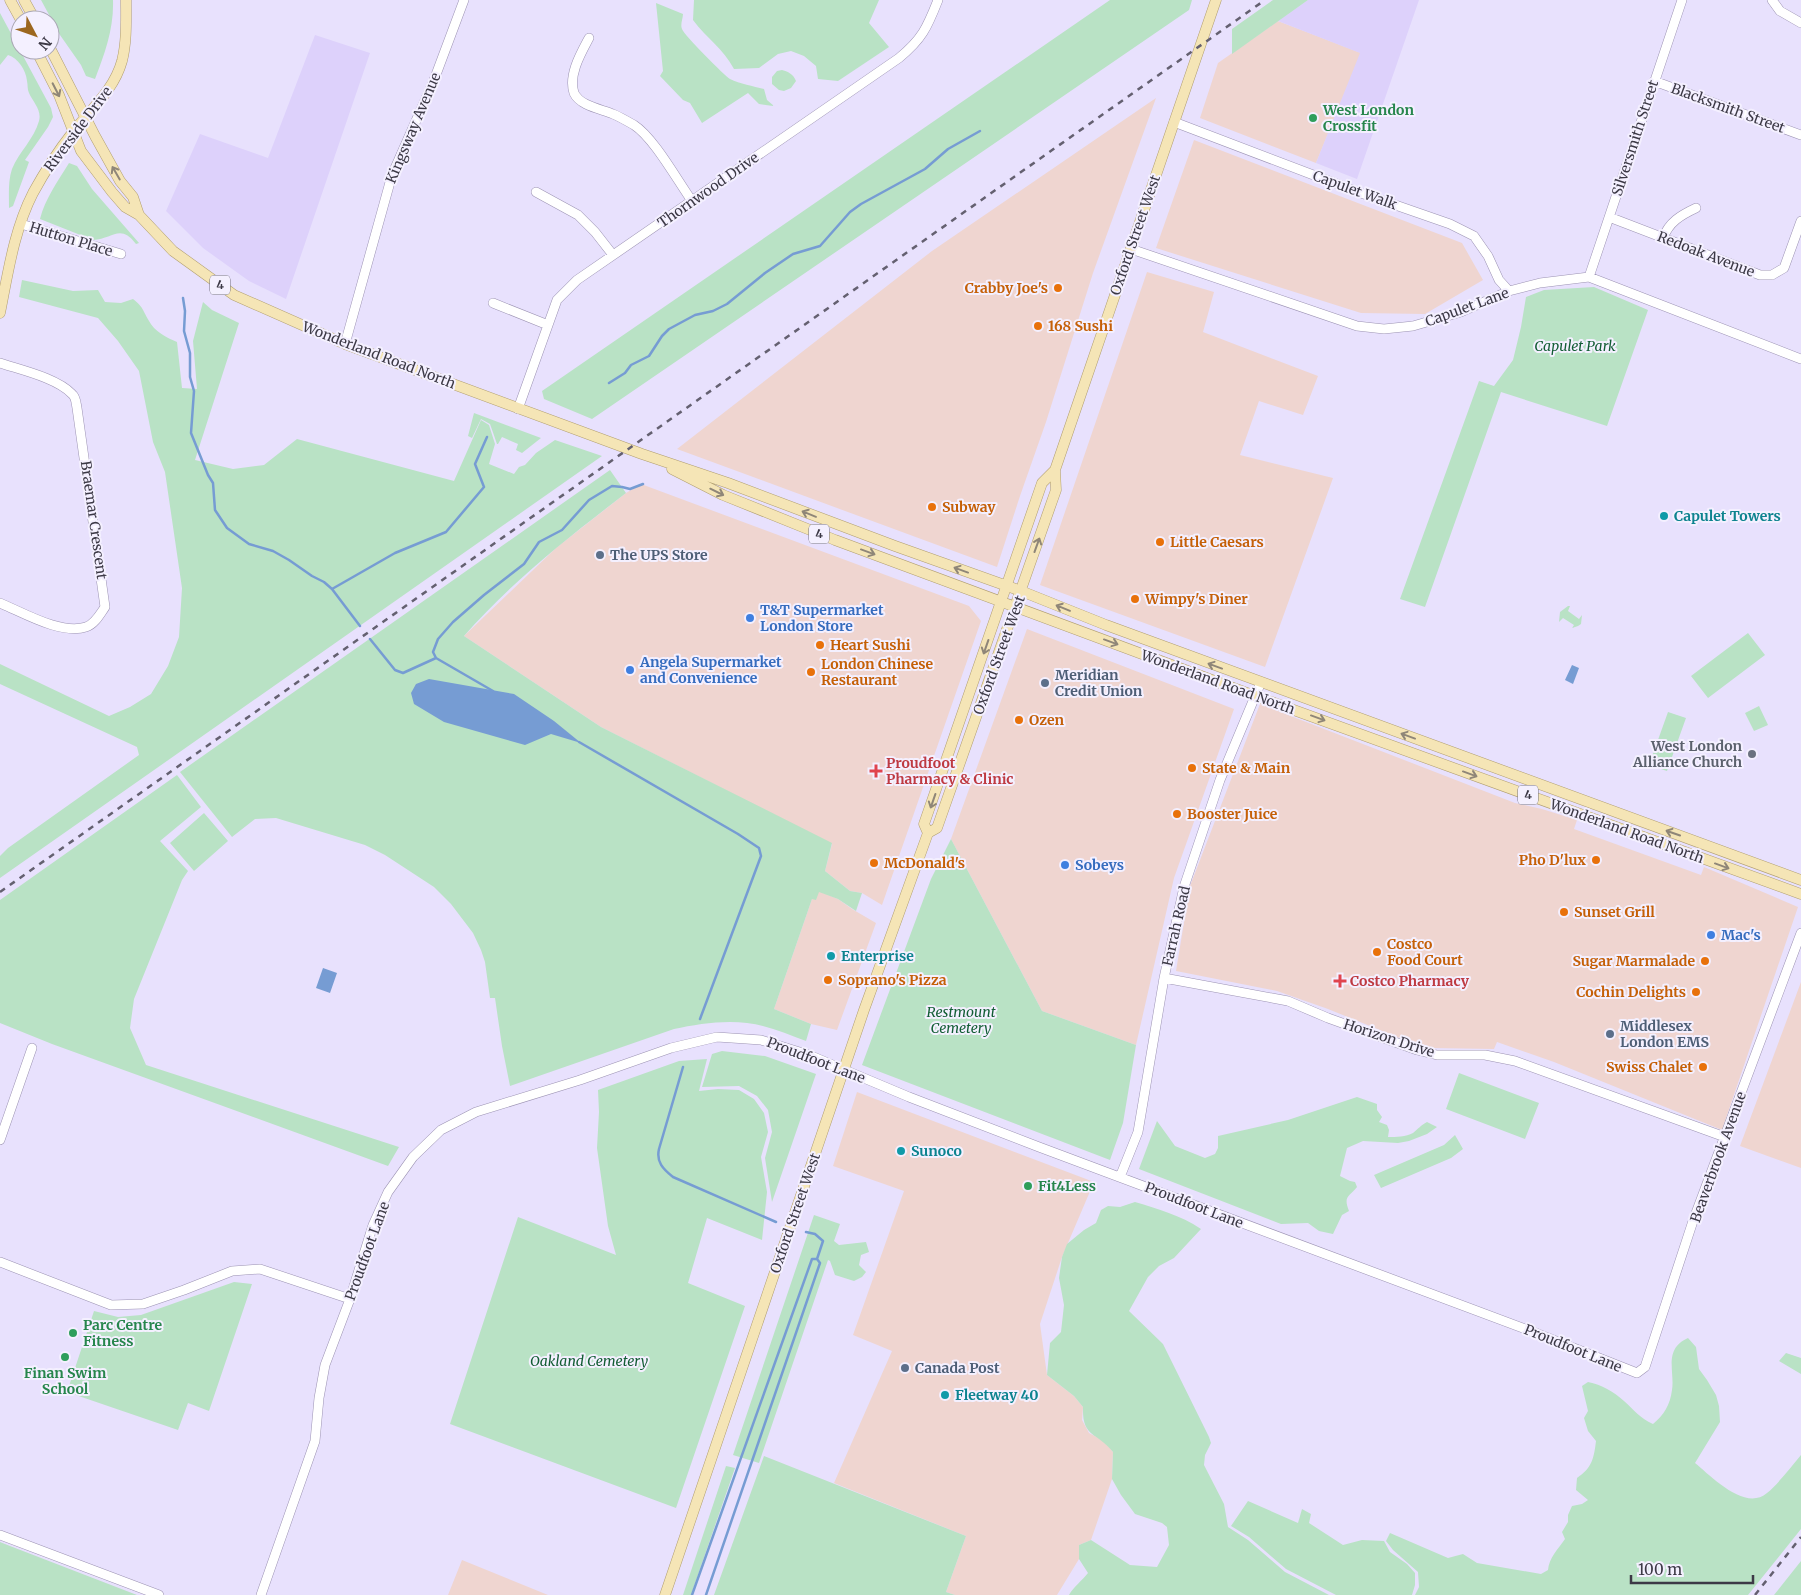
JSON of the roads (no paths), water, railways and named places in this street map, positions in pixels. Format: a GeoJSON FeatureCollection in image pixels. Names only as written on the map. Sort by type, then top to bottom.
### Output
{"type":"FeatureCollection","features":[{"type":"Feature","properties":{"kind":"main road","name":"Riverside Drive"},"geometry":{"type":"LineString","coordinates":[[0,313],[15,239],[32,195],[54,157],[101,100],[115,79],[122,61],[126,36],[126,0]]}},
{"type":"Feature","properties":{"kind":"main road","name":"Oxford Street West"},"geometry":{"type":"LineString","coordinates":[[665,1595],[844,1070],[928,833],[937,828],[1016,606],[1056,490],[1055,470],[1216,0]]}},
{"type":"Feature","properties":{"kind":"main road","name":"Wonderland Road North"},"geometry":{"type":"LineString","coordinates":[[41,60],[59,95],[81,151],[112,192],[125,207],[140,215],[173,251],[234,295],[344,344],[518,409],[728,483],[840,526],[1021,591],[1106,625],[1801,880]]}},
{"type":"Feature","properties":{"kind":"main road","name":"Wonderland Road North"},"geometry":{"type":"LineString","coordinates":[[56,60],[120,181],[133,197],[140,215]]}},
{"type":"Feature","properties":{"kind":"main road","name":"Wonderland Road North"},"geometry":{"type":"LineString","coordinates":[[642,454],[723,495],[835,540],[1256,696],[1801,894]]}},
{"type":"Feature","properties":{"kind":"main road","name":"Oxford Street West"},"geometry":{"type":"LineString","coordinates":[[928,833],[924,824],[1042,483],[1055,470]]}},
{"type":"Feature","properties":{"kind":"street","name":"Kingsway Avenue"},"geometry":{"type":"LineString","coordinates":[[344,344],[392,175],[434,80],[464,0]]}},
{"type":"Feature","properties":{"kind":"street","name":"Thornwood Drive"},"geometry":{"type":"LineString","coordinates":[[518,409],[557,300],[578,280],[613,255],[899,58],[915,45],[926,29],[938,0]]}},
{"type":"Feature","properties":{"kind":"street","name":"Silversmith Street"},"geometry":{"type":"LineString","coordinates":[[1588,277],[1682,0]]}},
{"type":"Feature","properties":{"kind":"street"},"geometry":{"type":"LineString","coordinates":[[1772,0],[1780,11],[1801,23]]}},
{"type":"Feature","properties":{"kind":"street"},"geometry":{"type":"LineString","coordinates":[[589,38],[576,62],[573,81],[574,93],[582,103],[616,115],[636,126],[652,144],[692,201]]}},
{"type":"Feature","properties":{"kind":"street","name":"Blacksmith Street"},"geometry":{"type":"LineString","coordinates":[[1654,81],[1801,135]]}},
{"type":"Feature","properties":{"kind":"street","name":"Capulet Walk"},"geometry":{"type":"LineString","coordinates":[[1174,122],[1358,192],[1450,224],[1474,236],[1488,256],[1499,280],[1509,291]]}},
{"type":"Feature","properties":{"kind":"street"},"geometry":{"type":"LineString","coordinates":[[536,192],[578,215],[595,232],[613,255]]}},
{"type":"Feature","properties":{"kind":"street"},"geometry":{"type":"LineString","coordinates":[[1663,238],[1667,228],[1681,215],[1696,208]]}},
{"type":"Feature","properties":{"kind":"street","name":"Redoak Avenue"},"geometry":{"type":"LineString","coordinates":[[1609,217],[1760,275],[1772,275],[1784,268],[1801,221]]}},
{"type":"Feature","properties":{"kind":"street","name":"Hutton Place"},"geometry":{"type":"LineString","coordinates":[[21,224],[121,254]]}},
{"type":"Feature","properties":{"kind":"street","name":"Capulet Lane"},"geometry":{"type":"LineString","coordinates":[[1130,249],[1357,326],[1384,330],[1413,326],[1461,312],[1509,291],[1540,283],[1588,277],[1801,359]]}},
{"type":"Feature","properties":{"kind":"street"},"geometry":{"type":"LineString","coordinates":[[493,303],[548,324]]}},
{"type":"Feature","properties":{"kind":"street","name":"Braemar Crescent"},"geometry":{"type":"LineString","coordinates":[[0,364],[51,380],[74,395],[105,607],[95,621],[87,627],[61,629],[0,603]]}},
{"type":"Feature","properties":{"kind":"street","name":"Farrah Road"},"geometry":{"type":"LineString","coordinates":[[1120,1177],[1138,1132],[1164,978],[1184,887],[1220,780],[1261,682]]}},
{"type":"Feature","properties":{"kind":"street","name":"Beaverbrook Avenue"},"geometry":{"type":"LineString","coordinates":[[1630,1371],[1637,1373],[1645,1366],[1694,1222],[1801,933]]}},
{"type":"Feature","properties":{"kind":"street","name":"Horizon Drive"},"geometry":{"type":"LineString","coordinates":[[1164,978],[1288,1000],[1328,1018],[1417,1050],[1437,1055],[1485,1055],[1515,1060],[1725,1136]]}},
{"type":"Feature","properties":{"kind":"street","name":"Proudfoot Lane"},"geometry":{"type":"LineString","coordinates":[[261,1595],[315,1441],[319,1398],[325,1365],[350,1299],[373,1225],[388,1192],[405,1166],[441,1130],[476,1112],[580,1080],[671,1048],[717,1037],[761,1040],[810,1055],[909,1096],[1528,1330],[1630,1371]]}},
{"type":"Feature","properties":{"kind":"street"},"geometry":{"type":"LineString","coordinates":[[0,1140],[32,1048]]}},
{"type":"Feature","properties":{"kind":"street"},"geometry":{"type":"LineString","coordinates":[[0,1262],[111,1305],[143,1304],[232,1271],[260,1269],[350,1299]]}},
{"type":"Feature","properties":{"kind":"street"},"geometry":{"type":"LineString","coordinates":[[0,1535],[159,1595]]}},
{"type":"Feature","properties":{"kind":"water"},"geometry":{"type":"Polygon","coordinates":[[[1572,665],[1579,668],[1573,684],[1565,680],[1572,665]]]}},
{"type":"Feature","properties":{"kind":"water"},"geometry":{"type":"Polygon","coordinates":[[[429,679],[514,694],[554,721],[581,743],[551,734],[525,745],[444,722],[414,704],[411,693],[416,684],[429,679]]]}},
{"type":"Feature","properties":{"kind":"water"},"geometry":{"type":"Polygon","coordinates":[[[323,968],[337,973],[330,993],[316,988],[323,968]]]}},
{"type":"Feature","properties":{"kind":"waterway"},"geometry":{"type":"LineString","coordinates":[[609,383],[625,373],[631,365],[649,356],[669,329],[695,315],[713,311],[727,304],[765,273],[793,254],[820,246],[850,212],[861,204],[925,169],[948,149],[980,131]]}},
{"type":"Feature","properties":{"kind":"waterway"},"geometry":{"type":"LineString","coordinates":[[183,298],[185,311],[184,331],[190,353],[190,377],[194,391],[191,433],[213,483],[215,510],[227,528],[249,544],[273,551],[324,582],[332,589],[360,626]]}},
{"type":"Feature","properties":{"kind":"waterway"},"geometry":{"type":"LineString","coordinates":[[332,589],[395,553],[446,532],[484,487],[475,464],[487,437]]}},
{"type":"Feature","properties":{"kind":"waterway"},"geometry":{"type":"LineString","coordinates":[[493,691],[436,658],[433,652],[438,639],[453,622],[524,564],[539,542],[562,530],[589,500],[612,486],[630,489],[643,484]]}},
{"type":"Feature","properties":{"kind":"waterway"},"geometry":{"type":"LineString","coordinates":[[370,639],[395,670],[403,673],[436,658]]}},
{"type":"Feature","properties":{"kind":"waterway"},"geometry":{"type":"LineString","coordinates":[[579,742],[759,848],[761,856],[700,1019]]}},
{"type":"Feature","properties":{"kind":"waterway"},"geometry":{"type":"LineString","coordinates":[[683,1067],[659,1149],[658,1154],[661,1165],[673,1177],[776,1222]]}},
{"type":"Feature","properties":{"kind":"waterway"},"geometry":{"type":"LineString","coordinates":[[692,1595],[812,1259],[817,1259],[823,1241],[815,1234],[806,1232]]}},
{"type":"Feature","properties":{"kind":"waterway"},"geometry":{"type":"LineString","coordinates":[[706,1595],[820,1263],[817,1259]]}},
{"type":"Feature","properties":{"kind":"railway"},"geometry":{"type":"LineString","coordinates":[[0,892],[1265,0]]}},
{"type":"Feature","properties":{"kind":"railway"},"geometry":{"type":"LineString","coordinates":[[1755,1595],[1801,1537]]}},
{"type":"Feature","properties":{"kind":"place","name":"West London Crossfit"},"geometry":{"type":"Point","coordinates":[1313,118]}},
{"type":"Feature","properties":{"kind":"place","name":"Crabby Joe's"},"geometry":{"type":"Point","coordinates":[1058,288]}},
{"type":"Feature","properties":{"kind":"place","name":"168 Sushi"},"geometry":{"type":"Point","coordinates":[1038,326]}},
{"type":"Feature","properties":{"kind":"place","name":"Subway"},"geometry":{"type":"Point","coordinates":[932,507]}},
{"type":"Feature","properties":{"kind":"place","name":"Capulet Towers"},"geometry":{"type":"Point","coordinates":[1664,516]}},
{"type":"Feature","properties":{"kind":"place","name":"Little Caesars"},"geometry":{"type":"Point","coordinates":[1160,542]}},
{"type":"Feature","properties":{"kind":"place","name":"The UPS Store"},"geometry":{"type":"Point","coordinates":[600,555]}},
{"type":"Feature","properties":{"kind":"place","name":"Wimpy's Diner"},"geometry":{"type":"Point","coordinates":[1135,599]}},
{"type":"Feature","properties":{"kind":"place","name":"T&T Supermarket London Store"},"geometry":{"type":"Point","coordinates":[750,618]}},
{"type":"Feature","properties":{"kind":"place","name":"Heart Sushi"},"geometry":{"type":"Point","coordinates":[820,645]}},
{"type":"Feature","properties":{"kind":"place","name":"Angela Supermarket and Convenience"},"geometry":{"type":"Point","coordinates":[630,670]}},
{"type":"Feature","properties":{"kind":"place","name":"London Chinese Restaurant"},"geometry":{"type":"Point","coordinates":[811,672]}},
{"type":"Feature","properties":{"kind":"place","name":"Meridian Credit Union"},"geometry":{"type":"Point","coordinates":[1045,683]}},
{"type":"Feature","properties":{"kind":"place","name":"Ozen"},"geometry":{"type":"Point","coordinates":[1019,720]}},
{"type":"Feature","properties":{"kind":"place","name":"West London Alliance Church"},"geometry":{"type":"Point","coordinates":[1752,754]}},
{"type":"Feature","properties":{"kind":"place","name":"State & Main"},"geometry":{"type":"Point","coordinates":[1192,768]}},
{"type":"Feature","properties":{"kind":"place","name":"Proudfoot Pharmacy & Clinic"},"geometry":{"type":"Point","coordinates":[876,771]}},
{"type":"Feature","properties":{"kind":"place","name":"Booster Juice"},"geometry":{"type":"Point","coordinates":[1177,814]}},
{"type":"Feature","properties":{"kind":"place","name":"Pho D'lux"},"geometry":{"type":"Point","coordinates":[1596,860]}},
{"type":"Feature","properties":{"kind":"place","name":"McDonald's"},"geometry":{"type":"Point","coordinates":[874,863]}},
{"type":"Feature","properties":{"kind":"place","name":"Sobeys"},"geometry":{"type":"Point","coordinates":[1065,865]}},
{"type":"Feature","properties":{"kind":"place","name":"Sunset Grill"},"geometry":{"type":"Point","coordinates":[1564,912]}},
{"type":"Feature","properties":{"kind":"place","name":"Mac's"},"geometry":{"type":"Point","coordinates":[1711,935]}},
{"type":"Feature","properties":{"kind":"place","name":"Costco Food Court"},"geometry":{"type":"Point","coordinates":[1377,952]}},
{"type":"Feature","properties":{"kind":"place","name":"Enterprise"},"geometry":{"type":"Point","coordinates":[831,956]}},
{"type":"Feature","properties":{"kind":"place","name":"Sugar Marmalade"},"geometry":{"type":"Point","coordinates":[1705,961]}},
{"type":"Feature","properties":{"kind":"place","name":"Soprano's Pizza"},"geometry":{"type":"Point","coordinates":[828,980]}},
{"type":"Feature","properties":{"kind":"place","name":"Costco Pharmacy"},"geometry":{"type":"Point","coordinates":[1340,981]}},
{"type":"Feature","properties":{"kind":"place","name":"Cochin Delights"},"geometry":{"type":"Point","coordinates":[1696,992]}},
{"type":"Feature","properties":{"kind":"place","name":"Middlesex London EMS"},"geometry":{"type":"Point","coordinates":[1610,1034]}},
{"type":"Feature","properties":{"kind":"place","name":"Swiss Chalet"},"geometry":{"type":"Point","coordinates":[1703,1067]}},
{"type":"Feature","properties":{"kind":"place","name":"Sunoco"},"geometry":{"type":"Point","coordinates":[901,1151]}},
{"type":"Feature","properties":{"kind":"place","name":"Fit4Less"},"geometry":{"type":"Point","coordinates":[1028,1186]}},
{"type":"Feature","properties":{"kind":"place","name":"Parc Centre Fitness"},"geometry":{"type":"Point","coordinates":[73,1333]}},
{"type":"Feature","properties":{"kind":"place","name":"Finan Swim School"},"geometry":{"type":"Point","coordinates":[65,1357]}},
{"type":"Feature","properties":{"kind":"place","name":"Canada Post"},"geometry":{"type":"Point","coordinates":[905,1368]}},
{"type":"Feature","properties":{"kind":"place","name":"Fleetway 40"},"geometry":{"type":"Point","coordinates":[945,1395]}},
{"type":"Feature","properties":{"kind":"park label","name":"Capulet Park"},"geometry":{"type":"Point","coordinates":[1575,346]}},
{"type":"Feature","properties":{"kind":"park label","name":"Restmount Cemetery"},"geometry":{"type":"Point","coordinates":[961,1020]}},
{"type":"Feature","properties":{"kind":"park label","name":"Oakland Cemetery"},"geometry":{"type":"Point","coordinates":[589,1361]}}]}
